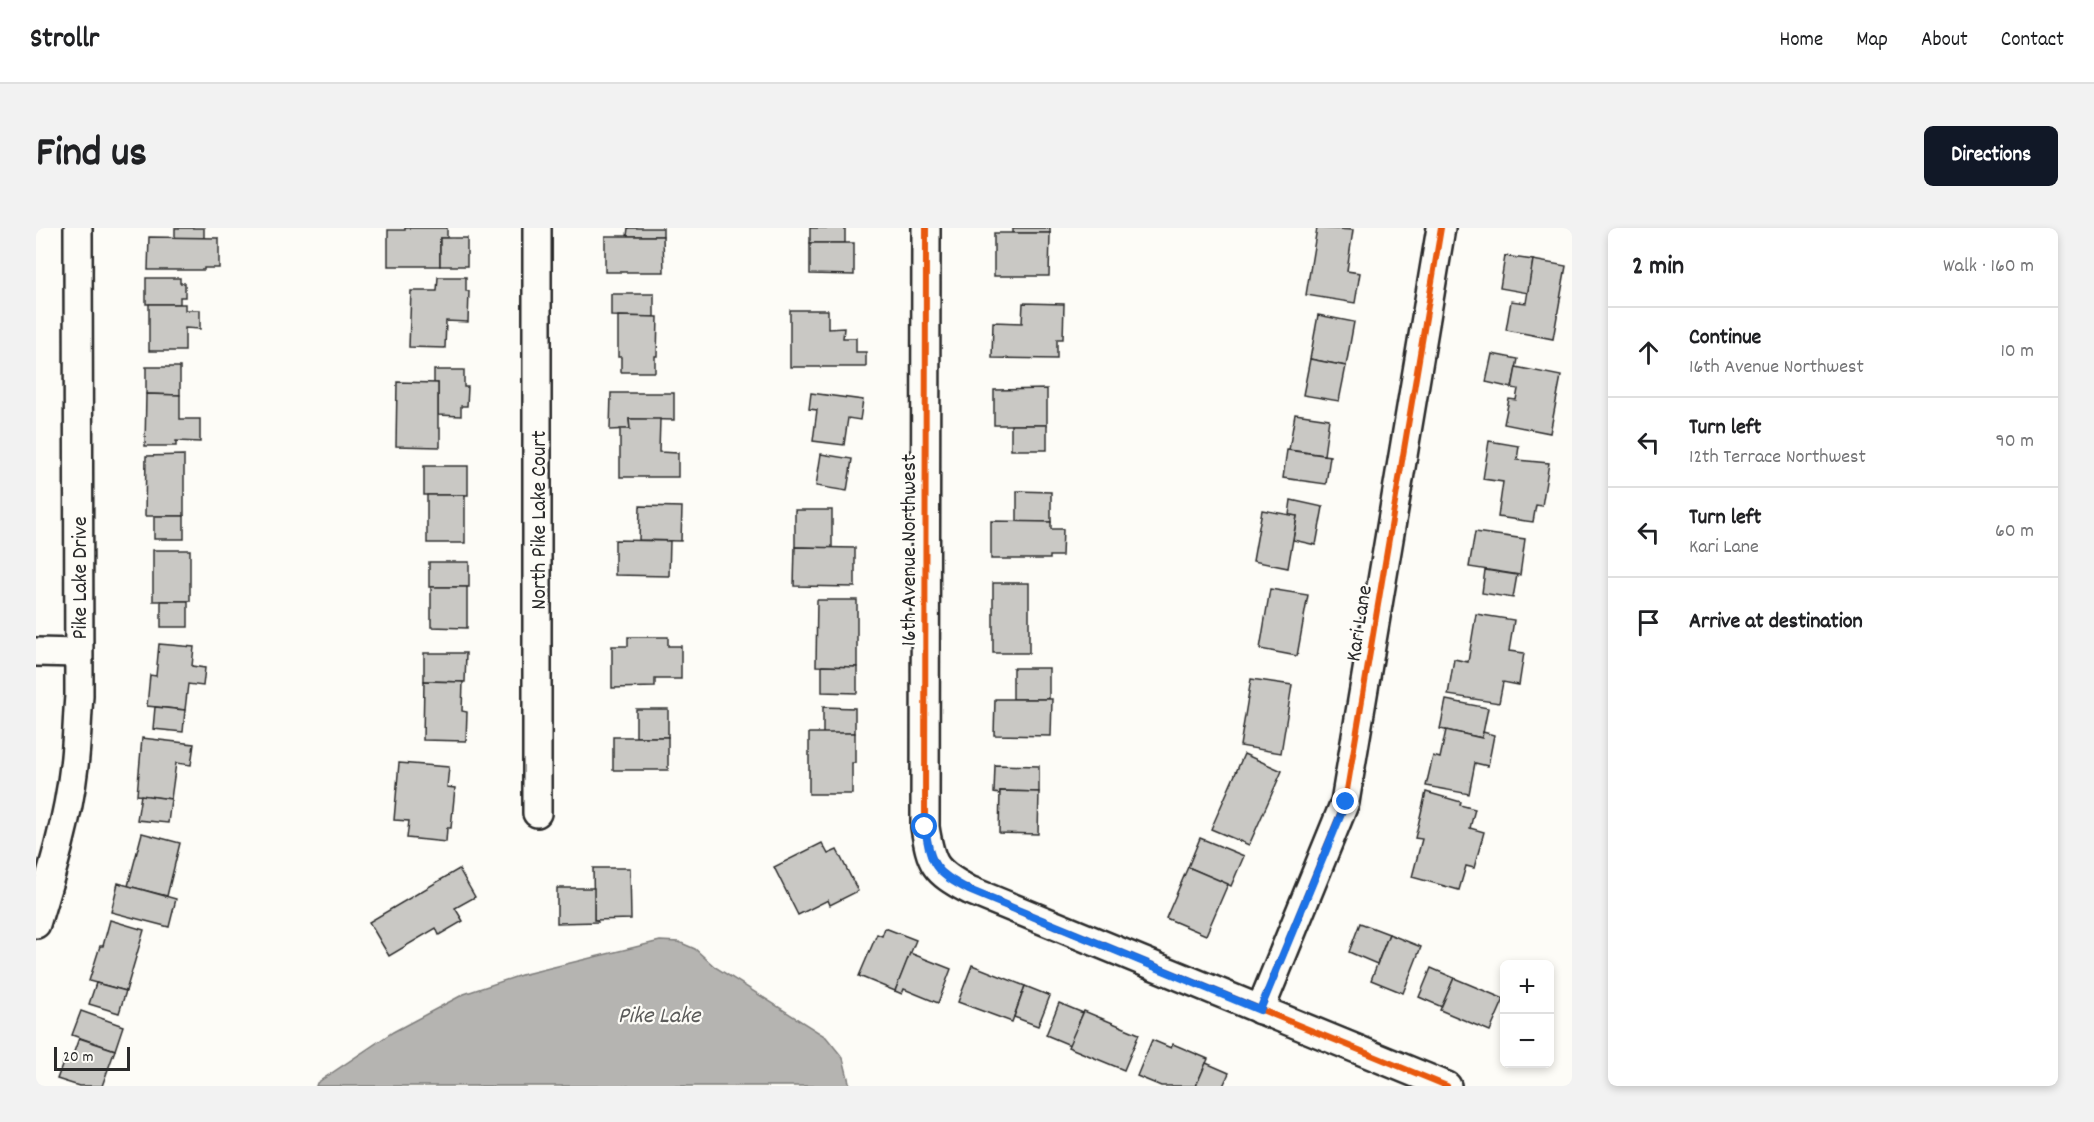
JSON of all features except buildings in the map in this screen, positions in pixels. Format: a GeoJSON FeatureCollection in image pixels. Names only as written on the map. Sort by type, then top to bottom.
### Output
{"type":"FeatureCollection","features":[{"type":"Feature","properties":{"kind":"street","name":"Pike Lake Drive"},"geometry":{"type":"LineString","coordinates":[[36,924],[52,872],[74,766],[79,696],[78,228]]}},
{"type":"Feature","properties":{"kind":"street","name":"North Pike Lake Court"},"geometry":{"type":"LineString","coordinates":[[537,228],[537,813]]}},
{"type":"Feature","properties":{"kind":"street","name":"16th Avenue Northwest"},"geometry":{"type":"LineString","coordinates":[[926,228],[925,827],[928,848],[937,870],[969,890],[1260,1010]]}},
{"type":"Feature","properties":{"kind":"street","name":"Kari Lane"},"geometry":{"type":"LineString","coordinates":[[1260,1010],[1346,802],[1441,228]]}},
{"type":"Feature","properties":{"kind":"street"},"geometry":{"type":"LineString","coordinates":[[36,652],[78,653]]}},
{"type":"Feature","properties":{"kind":"street"},"geometry":{"type":"LineString","coordinates":[[1260,1010],[1447,1086]]}},
{"type":"Feature","properties":{"kind":"water","name":"Pike Lake"},"geometry":{"type":"Polygon","coordinates":[[[660,941],[679,942],[695,949],[715,967],[826,1037],[843,1058],[850,1086],[316,1086],[317,1083],[393,1032],[464,994],[521,975],[660,941]]]}},
{"type":"Feature","properties":{"kind":"cycle path"},"geometry":{"type":"LineString","coordinates":[[926,228],[925,827],[929,850],[936,866],[941,872],[969,890],[1447,1086]]}},
{"type":"Feature","properties":{"kind":"cycle path"},"geometry":{"type":"LineString","coordinates":[[1260,1010],[1345,802],[1441,228]]}},
{"type":"Feature","properties":{"kind":"route"},"geometry":{"type":"LineString","coordinates":[[925,827],[928,848],[937,870],[969,890],[1260,1010],[1346,802]]}}]}
